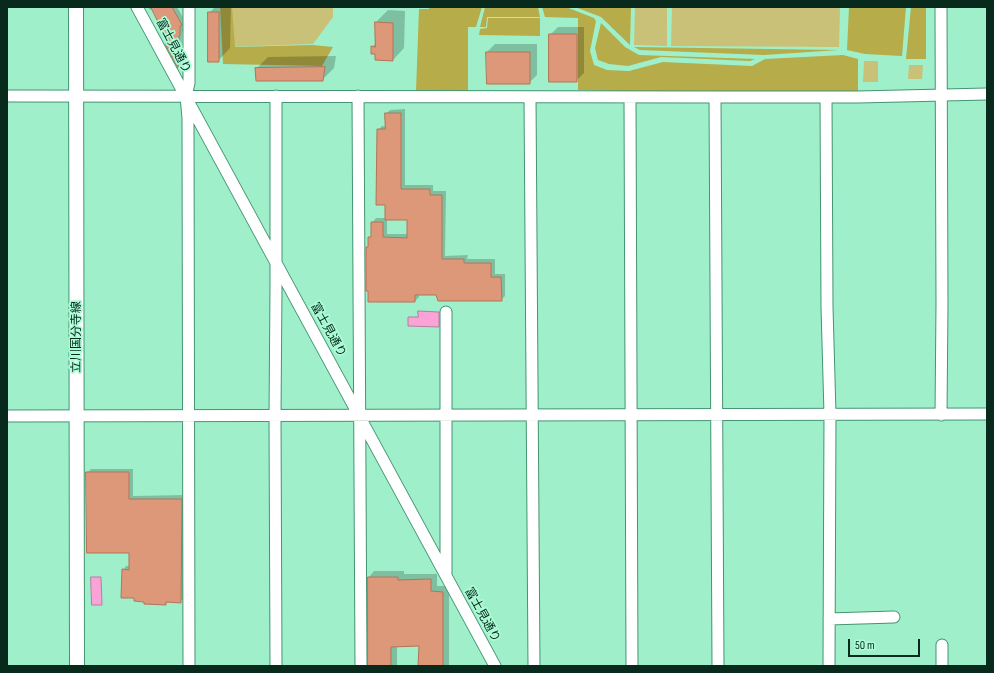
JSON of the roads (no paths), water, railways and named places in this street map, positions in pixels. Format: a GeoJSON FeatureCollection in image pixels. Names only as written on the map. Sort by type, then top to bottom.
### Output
{"type":"FeatureCollection","features":[{"type":"Feature","properties":{"kind":"main road","name":"立川国分寺線"},"geometry":{"type":"LineString","coordinates":[[76,7],[77,666]]}},
{"type":"Feature","properties":{"kind":"street","name":"富士見通り"},"geometry":{"type":"LineString","coordinates":[[137,7],[495,666]]}},
{"type":"Feature","properties":{"kind":"street"},"geometry":{"type":"LineString","coordinates":[[189,7],[188,83],[186,96],[188,118],[189,666]]}},
{"type":"Feature","properties":{"kind":"street"},"geometry":{"type":"LineString","coordinates":[[941,7],[941,415]]}},
{"type":"Feature","properties":{"kind":"street"},"geometry":{"type":"LineString","coordinates":[[7,96],[826,97],[987,94]]}},
{"type":"Feature","properties":{"kind":"street"},"geometry":{"type":"LineString","coordinates":[[276,96],[276,666]]}},
{"type":"Feature","properties":{"kind":"street"},"geometry":{"type":"LineString","coordinates":[[358,96],[361,666]]}},
{"type":"Feature","properties":{"kind":"street"},"geometry":{"type":"LineString","coordinates":[[530,97],[534,666]]}},
{"type":"Feature","properties":{"kind":"street"},"geometry":{"type":"LineString","coordinates":[[630,97],[632,666]]}},
{"type":"Feature","properties":{"kind":"street"},"geometry":{"type":"LineString","coordinates":[[715,97],[718,666]]}},
{"type":"Feature","properties":{"kind":"street"},"geometry":{"type":"LineString","coordinates":[[826,97],[827,300],[830,414],[829,666]]}},
{"type":"Feature","properties":{"kind":"street"},"geometry":{"type":"LineString","coordinates":[[446,312],[446,575]]}},
{"type":"Feature","properties":{"kind":"street"},"geometry":{"type":"LineString","coordinates":[[7,416],[987,414]]}},
{"type":"Feature","properties":{"kind":"street"},"geometry":{"type":"LineString","coordinates":[[829,619],[894,617]]}},
{"type":"Feature","properties":{"kind":"street"},"geometry":{"type":"LineString","coordinates":[[942,646],[942,666]]}}]}
